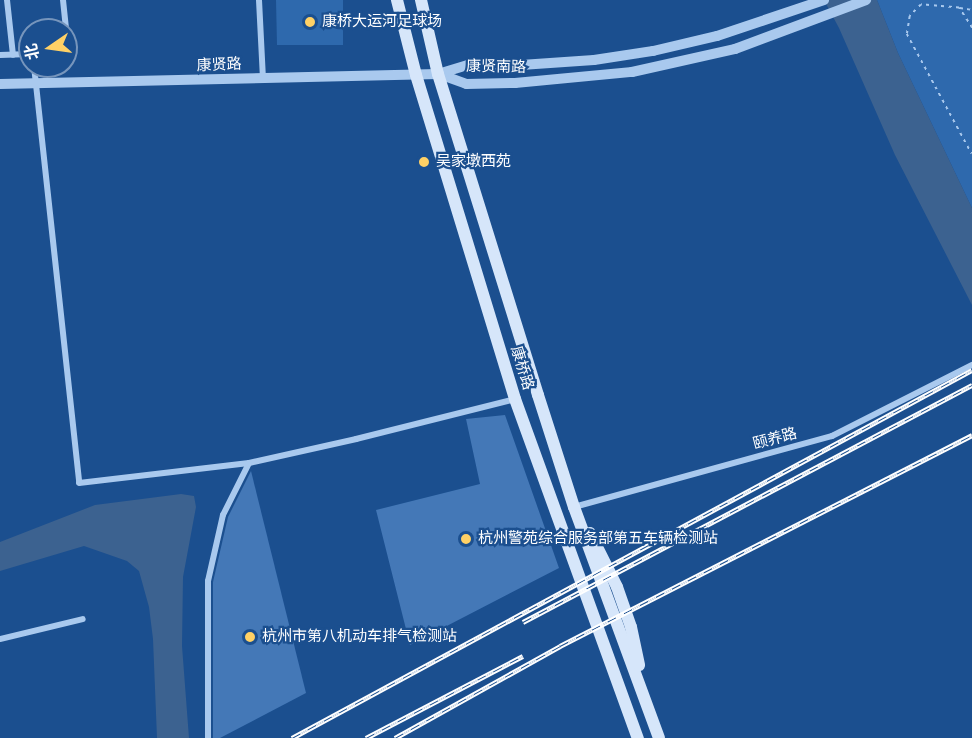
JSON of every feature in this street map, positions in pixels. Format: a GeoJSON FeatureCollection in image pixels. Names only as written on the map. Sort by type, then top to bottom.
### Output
{"type":"FeatureCollection","features":[{"type":"Feature","properties":{"kind":"main road","name":"康桥路"},"geometry":{"type":"LineString","coordinates":[[397,0],[416,75],[515,399],[638,738]]}},
{"type":"Feature","properties":{"kind":"main road","name":"康桥路"},"geometry":{"type":"LineString","coordinates":[[420,0],[438,74],[574,507],[659,738]]}},
{"type":"Feature","properties":{"kind":"street"},"geometry":{"type":"LineString","coordinates":[[7,0],[13,55]]}},
{"type":"Feature","properties":{"kind":"street"},"geometry":{"type":"LineString","coordinates":[[63,0],[65,18]]}},
{"type":"Feature","properties":{"kind":"street"},"geometry":{"type":"LineString","coordinates":[[259,0],[262,78]]}},
{"type":"Feature","properties":{"kind":"street","name":"康贤南路"},"geometry":{"type":"LineString","coordinates":[[438,74],[468,65],[554,63],[636,54],[743,29],[824,0]]}},
{"type":"Feature","properties":{"kind":"street","name":"康贤南路"},"geometry":{"type":"LineString","coordinates":[[438,74],[466,84],[585,78],[657,67],[748,45],[866,0]]}},
{"type":"Feature","properties":{"kind":"street"},"geometry":{"type":"LineString","coordinates":[[0,55],[18,55]]}},
{"type":"Feature","properties":{"kind":"street","name":"康贤路"},"geometry":{"type":"LineString","coordinates":[[0,84],[438,74]]}},
{"type":"Feature","properties":{"kind":"street"},"geometry":{"type":"LineString","coordinates":[[35,78],[80,483],[249,463],[357,439],[515,399]]}},
{"type":"Feature","properties":{"kind":"street","name":"颐养路"},"geometry":{"type":"LineString","coordinates":[[574,507],[832,436],[972,365]]}},
{"type":"Feature","properties":{"kind":"street"},"geometry":{"type":"LineString","coordinates":[[208,738],[208,581],[223,515],[249,463]]}},
{"type":"Feature","properties":{"kind":"street"},"geometry":{"type":"LineString","coordinates":[[0,639],[83,619]]}},
{"type":"Feature","properties":{"kind":"path"},"geometry":{"type":"LineString","coordinates":[[972,10],[921,5],[910,16],[907,34],[972,154]]}},
{"type":"Feature","properties":{"kind":"path"},"geometry":{"type":"LineString","coordinates":[[959,8],[972,28]]}},
{"type":"Feature","properties":{"kind":"shaded area","name":"康桥大运河足球场"},"geometry":{"type":"Polygon","coordinates":[[[276,0],[343,0],[343,45],[277,45],[276,0]]]}},
{"type":"Feature","properties":{"kind":"shaded area"},"geometry":{"type":"Polygon","coordinates":[[[824,0],[877,0],[898,53],[972,208],[972,305],[895,155],[839,28],[824,0]]]}},
{"type":"Feature","properties":{"kind":"shaded area"},"geometry":{"type":"Polygon","coordinates":[[[877,0],[972,0],[972,208],[898,53],[877,0]]]}},
{"type":"Feature","properties":{"kind":"shaded area"},"geometry":{"type":"Polygon","coordinates":[[[181,494],[194,496],[196,507],[183,577],[182,646],[189,738],[157,738],[153,639],[149,607],[139,571],[127,561],[84,546],[0,571],[0,542],[95,505],[181,494]]]}},
{"type":"Feature","properties":{"kind":"building","name":"杭州警苑综合服务部第五车辆检测站"},"geometry":{"type":"Polygon","coordinates":[[[505,415],[559,568],[410,645],[376,510],[480,484],[466,419],[505,415]]]}},
{"type":"Feature","properties":{"kind":"building","name":"杭州市第八机动车排气检测站"},"geometry":{"type":"Polygon","coordinates":[[[251,471],[306,693],[220,738],[213,738],[213,582],[228,517],[251,471]]]}},
{"type":"Feature","properties":{"kind":"railway"},"geometry":{"type":"LineString","coordinates":[[292,738],[972,370]]}},
{"type":"Feature","properties":{"kind":"railway"},"geometry":{"type":"LineString","coordinates":[[523,622],[972,385]]}},
{"type":"Feature","properties":{"kind":"railway"},"geometry":{"type":"LineString","coordinates":[[395,738],[560,646],[972,435]]}},
{"type":"Feature","properties":{"kind":"railway"},"geometry":{"type":"LineString","coordinates":[[366,738],[523,656]]}},
{"type":"Feature","properties":{"kind":"place","name":"康桥大运河足球场"},"geometry":{"type":"Point","coordinates":[310,22]}},
{"type":"Feature","properties":{"kind":"place","name":"吴家墩西苑"},"geometry":{"type":"Point","coordinates":[424,162]}},
{"type":"Feature","properties":{"kind":"place","name":"杭州警苑综合服务部第五车辆检测站"},"geometry":{"type":"Point","coordinates":[466,539]}},
{"type":"Feature","properties":{"kind":"place","name":"杭州市第八机动车排气检测站"},"geometry":{"type":"Point","coordinates":[250,637]}}]}
